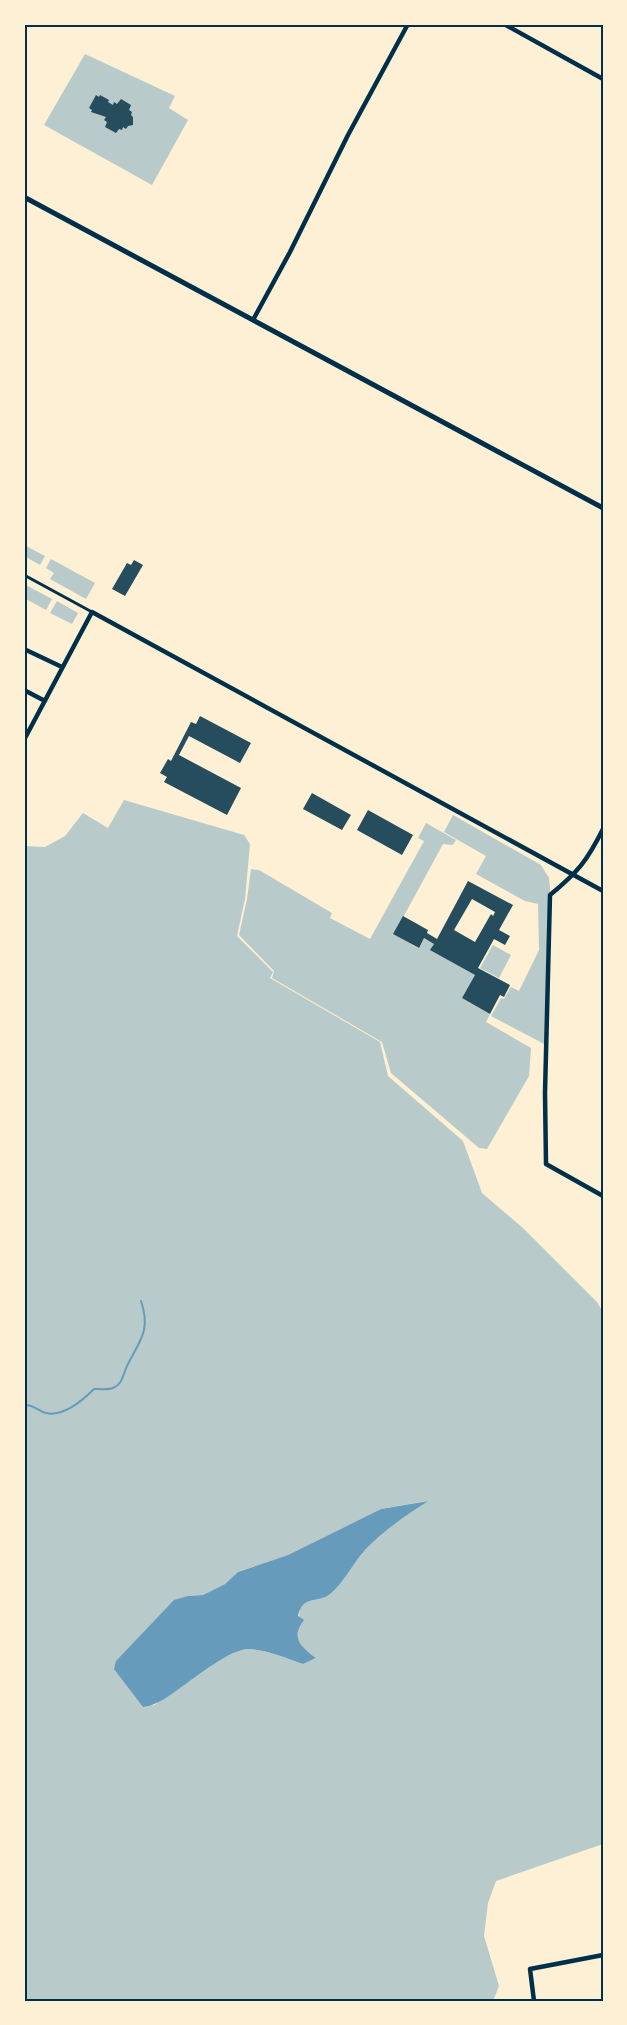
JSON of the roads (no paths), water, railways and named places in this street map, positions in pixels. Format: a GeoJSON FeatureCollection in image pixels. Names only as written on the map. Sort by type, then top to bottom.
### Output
{"type":"FeatureCollection","features":[{"type":"Feature","properties":{"kind":"street"},"geometry":{"type":"LineString","coordinates":[[253,320],[290,252],[333,163],[408,24]]}},
{"type":"Feature","properties":{"kind":"street"},"geometry":{"type":"LineString","coordinates":[[504,24],[603,79]]}},
{"type":"Feature","properties":{"kind":"street"},"geometry":{"type":"LineString","coordinates":[[24,197],[603,508]]}},
{"type":"Feature","properties":{"kind":"street"},"geometry":{"type":"LineString","coordinates":[[24,575],[603,891]]}},
{"type":"Feature","properties":{"kind":"street"},"geometry":{"type":"LineString","coordinates":[[24,740],[92,612]]}},
{"type":"Feature","properties":{"kind":"street"},"geometry":{"type":"LineString","coordinates":[[24,649],[62,667]]}},
{"type":"Feature","properties":{"kind":"street"},"geometry":{"type":"LineString","coordinates":[[24,690],[45,701]]}},
{"type":"Feature","properties":{"kind":"street"},"geometry":{"type":"LineString","coordinates":[[603,829],[590,855],[575,875],[550,895],[545,1093],[546,1164],[603,1196]]}},
{"type":"Feature","properties":{"kind":"street"},"geometry":{"type":"LineString","coordinates":[[534,2001],[530,1968],[603,1955]]}},
{"type":"Feature","properties":{"kind":"water"},"geometry":{"type":"Polygon","coordinates":[[[428,1501],[372,1543],[330,1594],[307,1602],[300,1609],[298,1616],[304,1620],[298,1632],[299,1642],[316,1658],[303,1664],[263,1651],[241,1650],[213,1664],[163,1700],[143,1707],[114,1669],[116,1661],[174,1600],[203,1595],[225,1584],[238,1572],[288,1555],[381,1509],[428,1501]]]}},
{"type":"Feature","properties":{"kind":"waterway"},"geometry":{"type":"LineString","coordinates":[[24,1405],[52,1414],[66,1410],[94,1389],[111,1389],[119,1384],[143,1335],[145,1320],[141,1301]]}}]}
